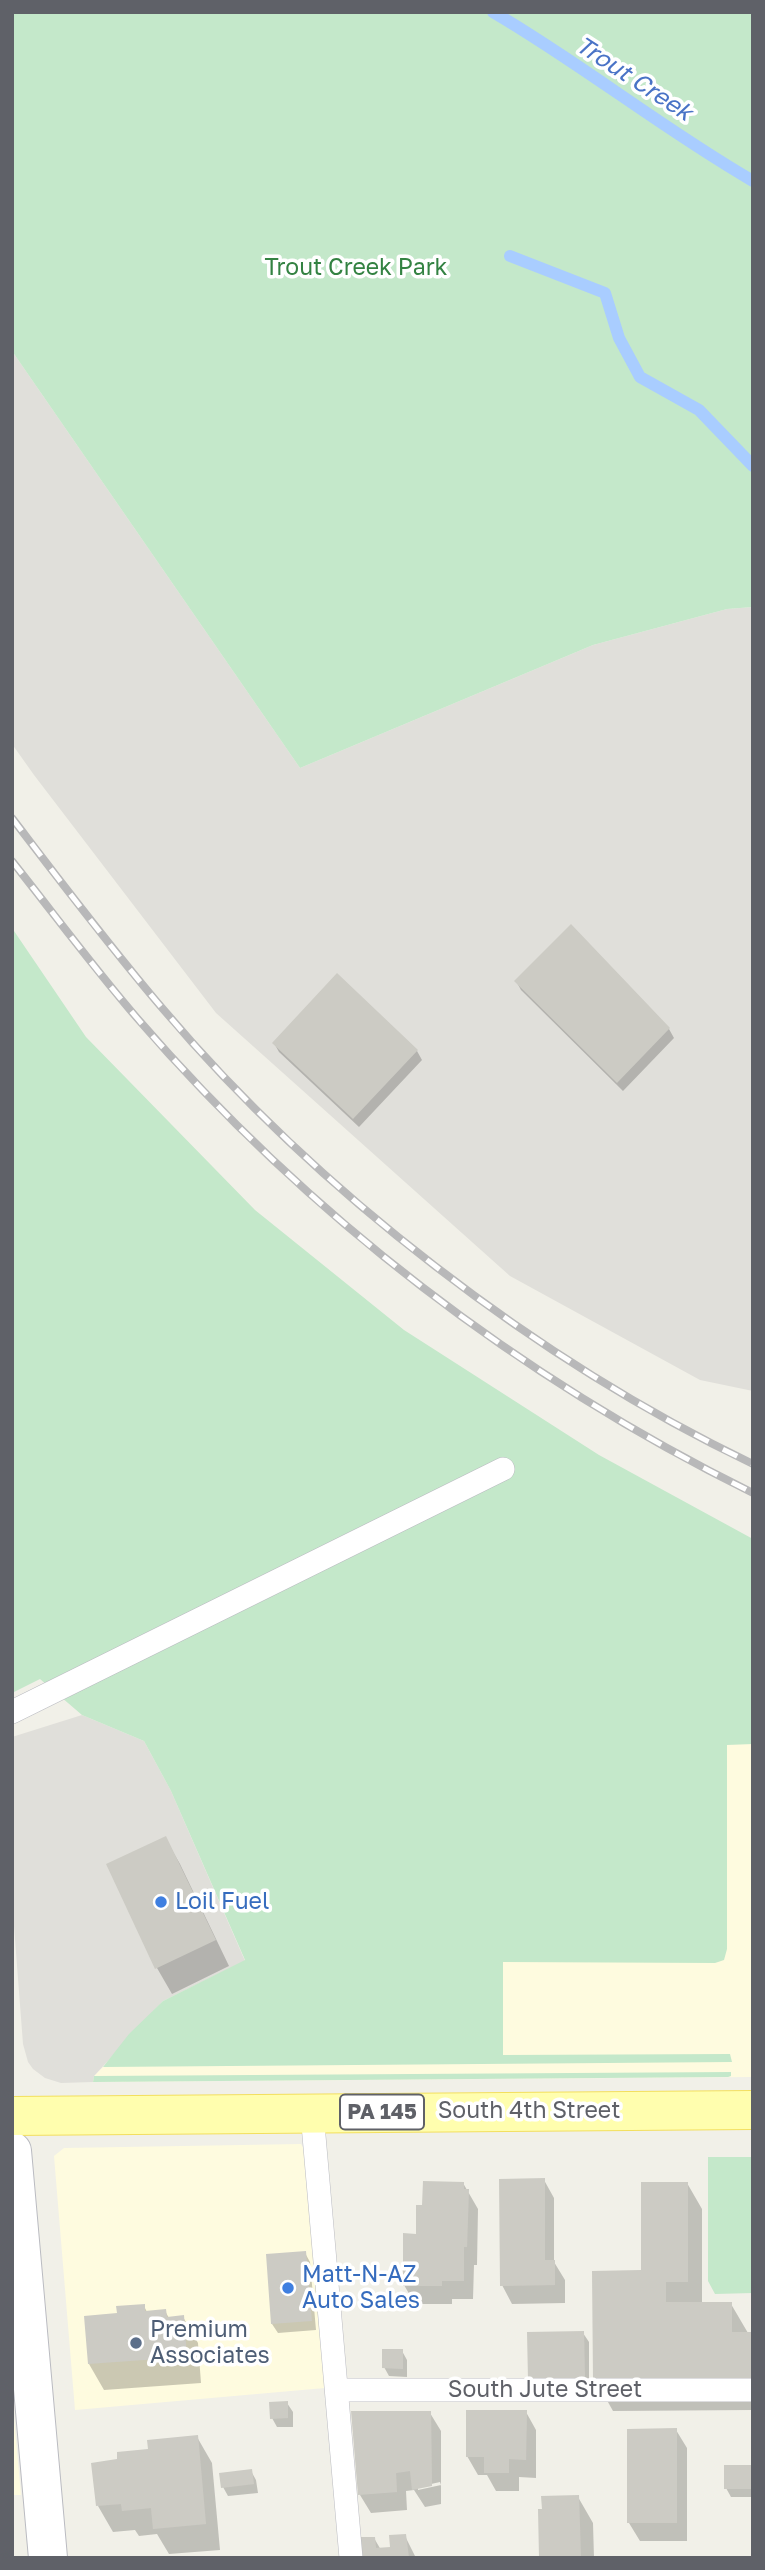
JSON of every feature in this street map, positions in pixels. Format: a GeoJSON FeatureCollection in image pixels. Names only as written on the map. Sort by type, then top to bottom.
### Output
{"type":"FeatureCollection","features":[{"type":"Feature","properties":{"kind":"main road","name":"South 4th Street"},"geometry":{"type":"LineString","coordinates":[[12,2116],[753,2110]]}},
{"type":"Feature","properties":{"kind":"street"},"geometry":{"type":"LineString","coordinates":[[12,2151],[48,2558]]}},
{"type":"Feature","properties":{"kind":"lane"},"geometry":{"type":"LineString","coordinates":[[12,1712],[503,1469]]}},
{"type":"Feature","properties":{"kind":"lane"},"geometry":{"type":"LineString","coordinates":[[312,2113],[351,2558]]}},
{"type":"Feature","properties":{"kind":"lane","name":"South Jute Street"},"geometry":{"type":"LineString","coordinates":[[337,2390],[753,2390]]}},
{"type":"Feature","properties":{"kind":"shaded area"},"geometry":{"type":"Polygon","coordinates":[[[12,351],[300,768],[593,645],[727,609],[753,607],[753,1391],[700,1380],[510,1276],[216,1013],[34,775],[12,744],[12,351]]]}},
{"type":"Feature","properties":{"kind":"shaded area"},"geometry":{"type":"Polygon","coordinates":[[[753,1694],[753,2077],[93,2082],[94,2076],[103,2067],[753,1694]]]}},
{"type":"Feature","properties":{"kind":"shaded area"},"geometry":{"type":"Polygon","coordinates":[[[82,1715],[144,1741],[171,1791],[245,1961],[163,2001],[94,2076],[93,2082],[61,2083],[45,2078],[33,2069],[23,2044],[12,1900],[12,1737],[82,1715]]]}},
{"type":"Feature","properties":{"kind":"shaded area"},"geometry":{"type":"Polygon","coordinates":[[[301,2144],[305,2151],[325,2388],[75,2410],[54,2156],[64,2148],[301,2144]]]}},
{"type":"Feature","properties":{"kind":"shaded area"},"geometry":{"type":"Polygon","coordinates":[[[12,2396],[21,2495],[12,2495],[12,2396]]]}},
{"type":"Feature","properties":{"kind":"green space","name":"Trout Creek Park"},"geometry":{"type":"Polygon","coordinates":[[[12,12],[753,12],[753,607],[727,609],[593,645],[300,768],[12,351],[12,12]]]}},
{"type":"Feature","properties":{"kind":"green space"},"geometry":{"type":"Polygon","coordinates":[[[12,928],[86,1037],[255,1210],[404,1330],[599,1455],[753,1539],[753,1744],[727,1745],[727,1949],[724,1960],[715,1963],[503,1962],[503,2055],[730,2054],[732,2062],[103,2067],[129,2034],[163,2001],[245,1960],[171,1791],[144,1741],[82,1715],[40,1679],[12,1693],[12,928]]]}},
{"type":"Feature","properties":{"kind":"green space"},"geometry":{"type":"Polygon","coordinates":[[[731,2072],[728,2077],[93,2082],[94,2076],[731,2072]]]}},
{"type":"Feature","properties":{"kind":"green space"},"geometry":{"type":"Polygon","coordinates":[[[708,2157],[753,2157],[753,2293],[715,2294],[708,2281],[708,2157]]]}},
{"type":"Feature","properties":{"kind":"building"},"geometry":{"type":"Polygon","coordinates":[[[571,924],[670,1028],[617,1083],[514,981],[571,924]]]}},
{"type":"Feature","properties":{"kind":"building"},"geometry":{"type":"Polygon","coordinates":[[[337,973],[418,1050],[353,1119],[272,1043],[337,973]]]}},
{"type":"Feature","properties":{"kind":"building","name":"Loil Fuel"},"geometry":{"type":"Polygon","coordinates":[[[166,1836],[216,1940],[155,1969],[106,1864],[166,1836]]]}},
{"type":"Feature","properties":{"kind":"building"},"geometry":{"type":"Polygon","coordinates":[[[545,2178],[545,2260],[555,2260],[555,2285],[500,2286],[499,2179],[545,2178]]]}},
{"type":"Feature","properties":{"kind":"building"},"geometry":{"type":"Polygon","coordinates":[[[423,2181],[464,2182],[464,2189],[469,2189],[464,2281],[442,2281],[442,2286],[403,2286],[403,2233],[416,2234],[416,2205],[422,2205],[423,2181]]]}},
{"type":"Feature","properties":{"kind":"building"},"geometry":{"type":"Polygon","coordinates":[[[641,2182],[688,2182],[688,2282],[666,2282],[666,2302],[732,2302],[732,2332],[753,2332],[753,2378],[593,2380],[592,2271],[641,2270],[641,2182]]]}},
{"type":"Feature","properties":{"kind":"building","name":"Matt-N-AZ Auto Sales"},"geometry":{"type":"Polygon","coordinates":[[[306,2251],[312,2321],[271,2324],[266,2254],[306,2251]]]}},
{"type":"Feature","properties":{"kind":"building","name":"Premium Associates"},"geometry":{"type":"Polygon","coordinates":[[[145,2304],[145,2311],[166,2309],[167,2317],[184,2315],[187,2357],[88,2364],[84,2316],[117,2313],[116,2306],[145,2304]]]}},
{"type":"Feature","properties":{"kind":"building"},"geometry":{"type":"Polygon","coordinates":[[[584,2331],[585,2379],[528,2380],[527,2332],[584,2331]]]}},
{"type":"Feature","properties":{"kind":"building"},"geometry":{"type":"Polygon","coordinates":[[[382,2349],[403,2349],[403,2369],[382,2368],[382,2349]]]}},
{"type":"Feature","properties":{"kind":"building"},"geometry":{"type":"Polygon","coordinates":[[[288,2401],[288,2418],[270,2419],[269,2402],[288,2401]]]}},
{"type":"Feature","properties":{"kind":"building"},"geometry":{"type":"Polygon","coordinates":[[[466,2410],[527,2410],[526,2460],[509,2459],[509,2473],[484,2473],[484,2457],[466,2457],[466,2410]]]}},
{"type":"Feature","properties":{"kind":"building"},"geometry":{"type":"Polygon","coordinates":[[[351,2411],[431,2411],[432,2486],[412,2490],[410,2471],[396,2473],[397,2492],[358,2495],[351,2411]]]}},
{"type":"Feature","properties":{"kind":"building"},"geometry":{"type":"Polygon","coordinates":[[[677,2428],[677,2523],[627,2523],[627,2429],[677,2428]]]}},
{"type":"Feature","properties":{"kind":"building"},"geometry":{"type":"Polygon","coordinates":[[[198,2435],[206,2524],[153,2529],[151,2508],[122,2511],[121,2504],[96,2506],[91,2463],[117,2459],[117,2452],[148,2449],[147,2440],[198,2435]]]}},
{"type":"Feature","properties":{"kind":"building"},"geometry":{"type":"Polygon","coordinates":[[[724,2465],[753,2465],[753,2489],[724,2489],[724,2465]]]}},
{"type":"Feature","properties":{"kind":"building"},"geometry":{"type":"Polygon","coordinates":[[[252,2469],[254,2484],[221,2488],[219,2473],[252,2469]]]}},
{"type":"Feature","properties":{"kind":"building"},"geometry":{"type":"Polygon","coordinates":[[[579,2495],[581,2558],[539,2558],[538,2509],[542,2509],[541,2496],[579,2495]]]}},
{"type":"Feature","properties":{"kind":"building"},"geometry":{"type":"Polygon","coordinates":[[[406,2534],[409,2558],[355,2558],[353,2537],[375,2537],[376,2548],[390,2547],[389,2535],[406,2534]]]}},
{"type":"Feature","properties":{"kind":"waterway","name":"Trout Creek"},"geometry":{"type":"LineString","coordinates":[[493,12],[753,181]]}},
{"type":"Feature","properties":{"kind":"waterway"},"geometry":{"type":"LineString","coordinates":[[510,256],[605,293],[619,338],[640,377],[699,410],[753,466]]}},
{"type":"Feature","properties":{"kind":"railway"},"geometry":{"type":"LineString","coordinates":[[12,818],[124,962],[224,1077],[361,1206],[435,1266],[512,1323],[592,1375],[672,1422],[753,1464]]}},
{"type":"Feature","properties":{"kind":"railway"},"geometry":{"type":"LineString","coordinates":[[12,861],[121,999],[203,1091],[273,1160],[346,1225],[422,1287],[582,1398],[667,1448],[753,1493]]}},
{"type":"Feature","properties":{"kind":"place","name":"Loil Fuel"},"geometry":{"type":"Point","coordinates":[161,1902]}},
{"type":"Feature","properties":{"kind":"place","name":"Matt-N-AZ Auto Sales"},"geometry":{"type":"Point","coordinates":[288,2288]}},
{"type":"Feature","properties":{"kind":"place","name":"Premium Associates"},"geometry":{"type":"Point","coordinates":[136,2343]}}]}
